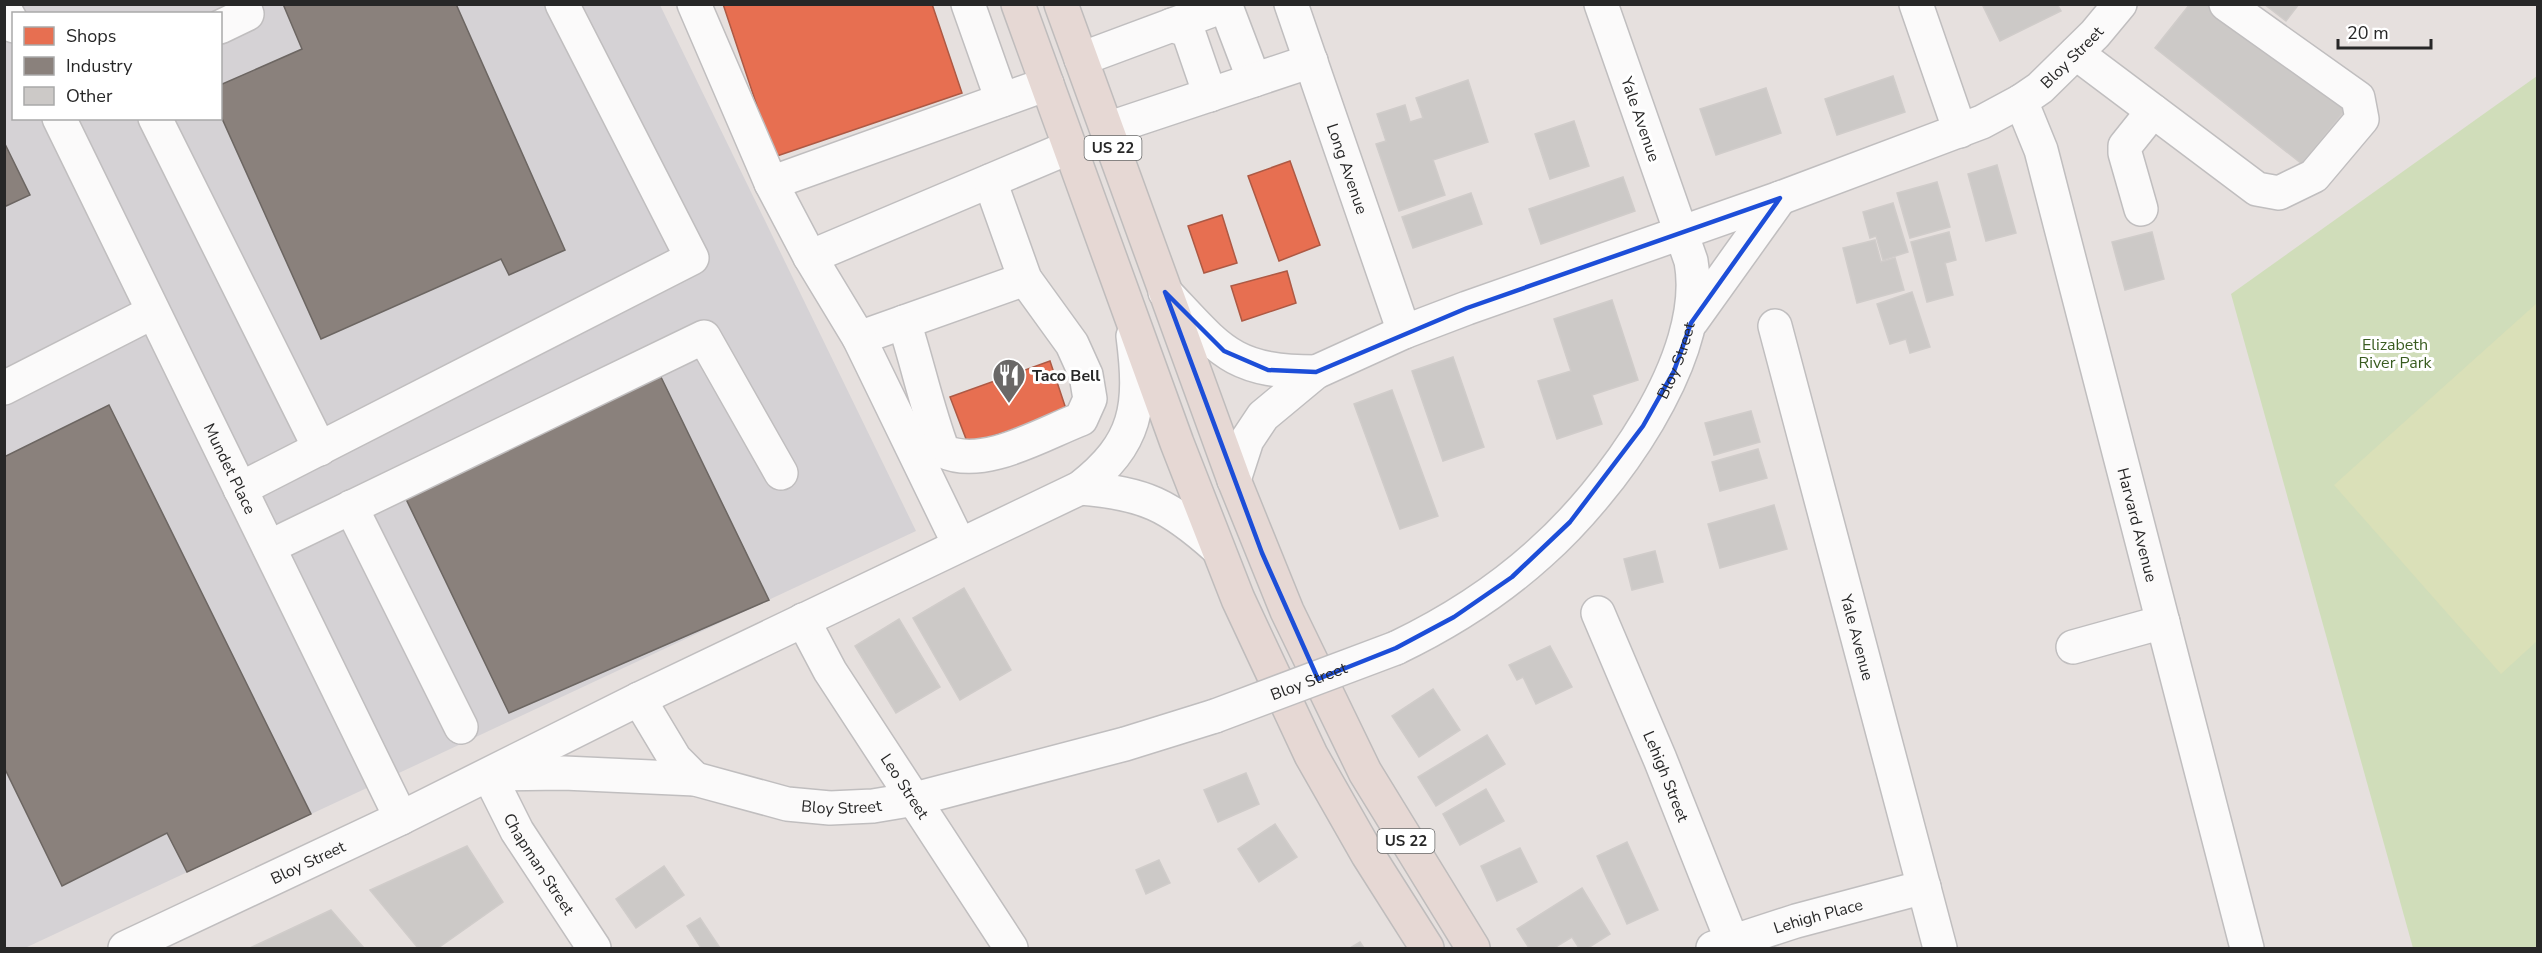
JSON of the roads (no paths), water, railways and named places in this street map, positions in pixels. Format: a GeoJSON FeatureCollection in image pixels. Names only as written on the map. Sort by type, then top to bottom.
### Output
{"type":"FeatureCollection","features":[{"type":"Feature","properties":{"kind":"highway","name":"US 22"},"geometry":{"type":"LineString","coordinates":[[1018,4],[1217,548],[1311,756],[1368,855],[1427,948]]}},
{"type":"Feature","properties":{"kind":"highway","name":"US 22"},"geometry":{"type":"LineString","coordinates":[[1061,4],[1234,480],[1287,611],[1343,730],[1387,810],[1473,948]]}},
{"type":"Feature","properties":{"kind":"street"},"geometry":{"type":"LineString","coordinates":[[222,26],[247,14],[243,4]]}},
{"type":"Feature","properties":{"kind":"street"},"geometry":{"type":"LineString","coordinates":[[240,489],[692,258],[562,4]]}},
{"type":"Feature","properties":{"kind":"street"},"geometry":{"type":"LineString","coordinates":[[694,4],[771,183],[810,257],[859,338],[959,544]]}},
{"type":"Feature","properties":{"kind":"street"},"geometry":{"type":"LineString","coordinates":[[968,4],[1002,100]]}},
{"type":"Feature","properties":{"kind":"street","name":"Long Avenue"},"geometry":{"type":"LineString","coordinates":[[1291,4],[1404,332]]}},
{"type":"Feature","properties":{"kind":"street","name":"Yale Avenue"},"geometry":{"type":"LineString","coordinates":[[1601,4],[1682,233]]}},
{"type":"Feature","properties":{"kind":"street"},"geometry":{"type":"LineString","coordinates":[[1916,4],[1960,131]]}},
{"type":"Feature","properties":{"kind":"street","name":"Bloy Street"},"geometry":{"type":"LineString","coordinates":[[1234,480],[1247,440],[1263,416],[1316,372],[1404,332],[1780,198],[1960,131],[2021,101],[2040,88],[2076,53],[2120,4]]}},
{"type":"Feature","properties":{"kind":"street"},"geometry":{"type":"LineString","coordinates":[[2076,53],[2257,189],[2279,193],[2314,176],[2362,119],[2358,98],[2226,4]]}},
{"type":"Feature","properties":{"kind":"street"},"geometry":{"type":"LineString","coordinates":[[1081,59],[1172,25],[1232,6]]}},
{"type":"Feature","properties":{"kind":"street"},"geometry":{"type":"LineString","coordinates":[[1232,6],[1227,9],[1262,77]]}},
{"type":"Feature","properties":{"kind":"street"},"geometry":{"type":"LineString","coordinates":[[4,8],[12,22]]}},
{"type":"Feature","properties":{"kind":"street"},"geometry":{"type":"LineString","coordinates":[[1172,25],[1188,31],[1210,95]]}},
{"type":"Feature","properties":{"kind":"street"},"geometry":{"type":"LineString","coordinates":[[1107,129],[1311,61]]}},
{"type":"Feature","properties":{"kind":"street"},"geometry":{"type":"LineString","coordinates":[[771,183],[1047,84]]}},
{"type":"Feature","properties":{"kind":"street","name":"Harvard Avenue"},"geometry":{"type":"LineString","coordinates":[[2021,101],[2041,150],[2247,948]]}},
{"type":"Feature","properties":{"kind":"street"},"geometry":{"type":"LineString","coordinates":[[2140,209],[2125,146],[2153,111]]}},
{"type":"Feature","properties":{"kind":"street","name":"Mundet Place"},"geometry":{"type":"LineString","coordinates":[[60,120],[401,818]]}},
{"type":"Feature","properties":{"kind":"street"},"geometry":{"type":"LineString","coordinates":[[156,120],[320,448]]}},
{"type":"Feature","properties":{"kind":"street"},"geometry":{"type":"LineString","coordinates":[[810,257],[1070,147]]}},
{"type":"Feature","properties":{"kind":"street"},"geometry":{"type":"LineString","coordinates":[[904,322],[922,379],[926,407],[943,451],[957,458],[987,456],[1081,419],[1090,399],[1086,375],[1072,344],[1025,279],[990,181]]}},
{"type":"Feature","properties":{"kind":"street"},"geometry":{"type":"LineString","coordinates":[[1690,323],[1780,198]]}},
{"type":"Feature","properties":{"kind":"street","name":"Bloy Street"},"geometry":{"type":"LineString","coordinates":[[489,775],[564,773],[695,779],[764,800],[808,807],[873,806],[915,799],[1125,744],[1215,716],[1396,648],[1454,617],[1494,590],[1541,552],[1570,522],[1623,458],[1662,396],[1674,371],[1690,323],[1694,274],[1682,233]]}},
{"type":"Feature","properties":{"kind":"street"},"geometry":{"type":"LineString","coordinates":[[859,338],[1025,279]]}},
{"type":"Feature","properties":{"kind":"street","name":"Bloy Street"},"geometry":{"type":"LineString","coordinates":[[1165,292],[1210,340],[1239,360],[1268,370],[1316,372]]}},
{"type":"Feature","properties":{"kind":"street","name":"Bloy Street"},"geometry":{"type":"LineString","coordinates":[[125,948],[173,939],[401,818],[639,699],[1080,488],[1117,455],[1132,421],[1136,379],[1128,307]]}},
{"type":"Feature","properties":{"kind":"street"},"geometry":{"type":"LineString","coordinates":[[4,388],[153,312]]}},
{"type":"Feature","properties":{"kind":"street","name":"Yale Avenue"},"geometry":{"type":"LineString","coordinates":[[1774,326],[1940,948]]}},
{"type":"Feature","properties":{"kind":"street"},"geometry":{"type":"LineString","coordinates":[[269,548],[704,337],[781,473]]}},
{"type":"Feature","properties":{"kind":"street"},"geometry":{"type":"LineString","coordinates":[[1080,488],[1126,494],[1161,506],[1178,514],[1217,548]]}},
{"type":"Feature","properties":{"kind":"street"},"geometry":{"type":"LineString","coordinates":[[351,507],[461,727]]}},
{"type":"Feature","properties":{"kind":"street","name":"Lehigh Street"},"geometry":{"type":"LineString","coordinates":[[1598,613],[1660,759],[1722,945]]}},
{"type":"Feature","properties":{"kind":"street","name":"Leo Street"},"geometry":{"type":"LineString","coordinates":[[803,620],[830,671],[1011,948]]}},
{"type":"Feature","properties":{"kind":"street"},"geometry":{"type":"LineString","coordinates":[[2073,647],[2163,622]]}},
{"type":"Feature","properties":{"kind":"street","name":"Bloy Street"},"geometry":{"type":"LineString","coordinates":[[639,699],[675,759],[695,779]]}},
{"type":"Feature","properties":{"kind":"street","name":"Chapman Street"},"geometry":{"type":"LineString","coordinates":[[489,775],[517,831],[594,948]]}},
{"type":"Feature","properties":{"kind":"street","name":"Lehigh Place"},"geometry":{"type":"LineString","coordinates":[[1722,945],[1924,887]]}},
{"type":"Feature","properties":{"kind":"place","name":"Taco Bell"},"geometry":{"type":"Point","coordinates":[1009,404]}},
{"type":"Feature","properties":{"kind":"park label","name":"Elizabeth River Park"},"geometry":{"type":"Point","coordinates":[2395,353]}}]}
